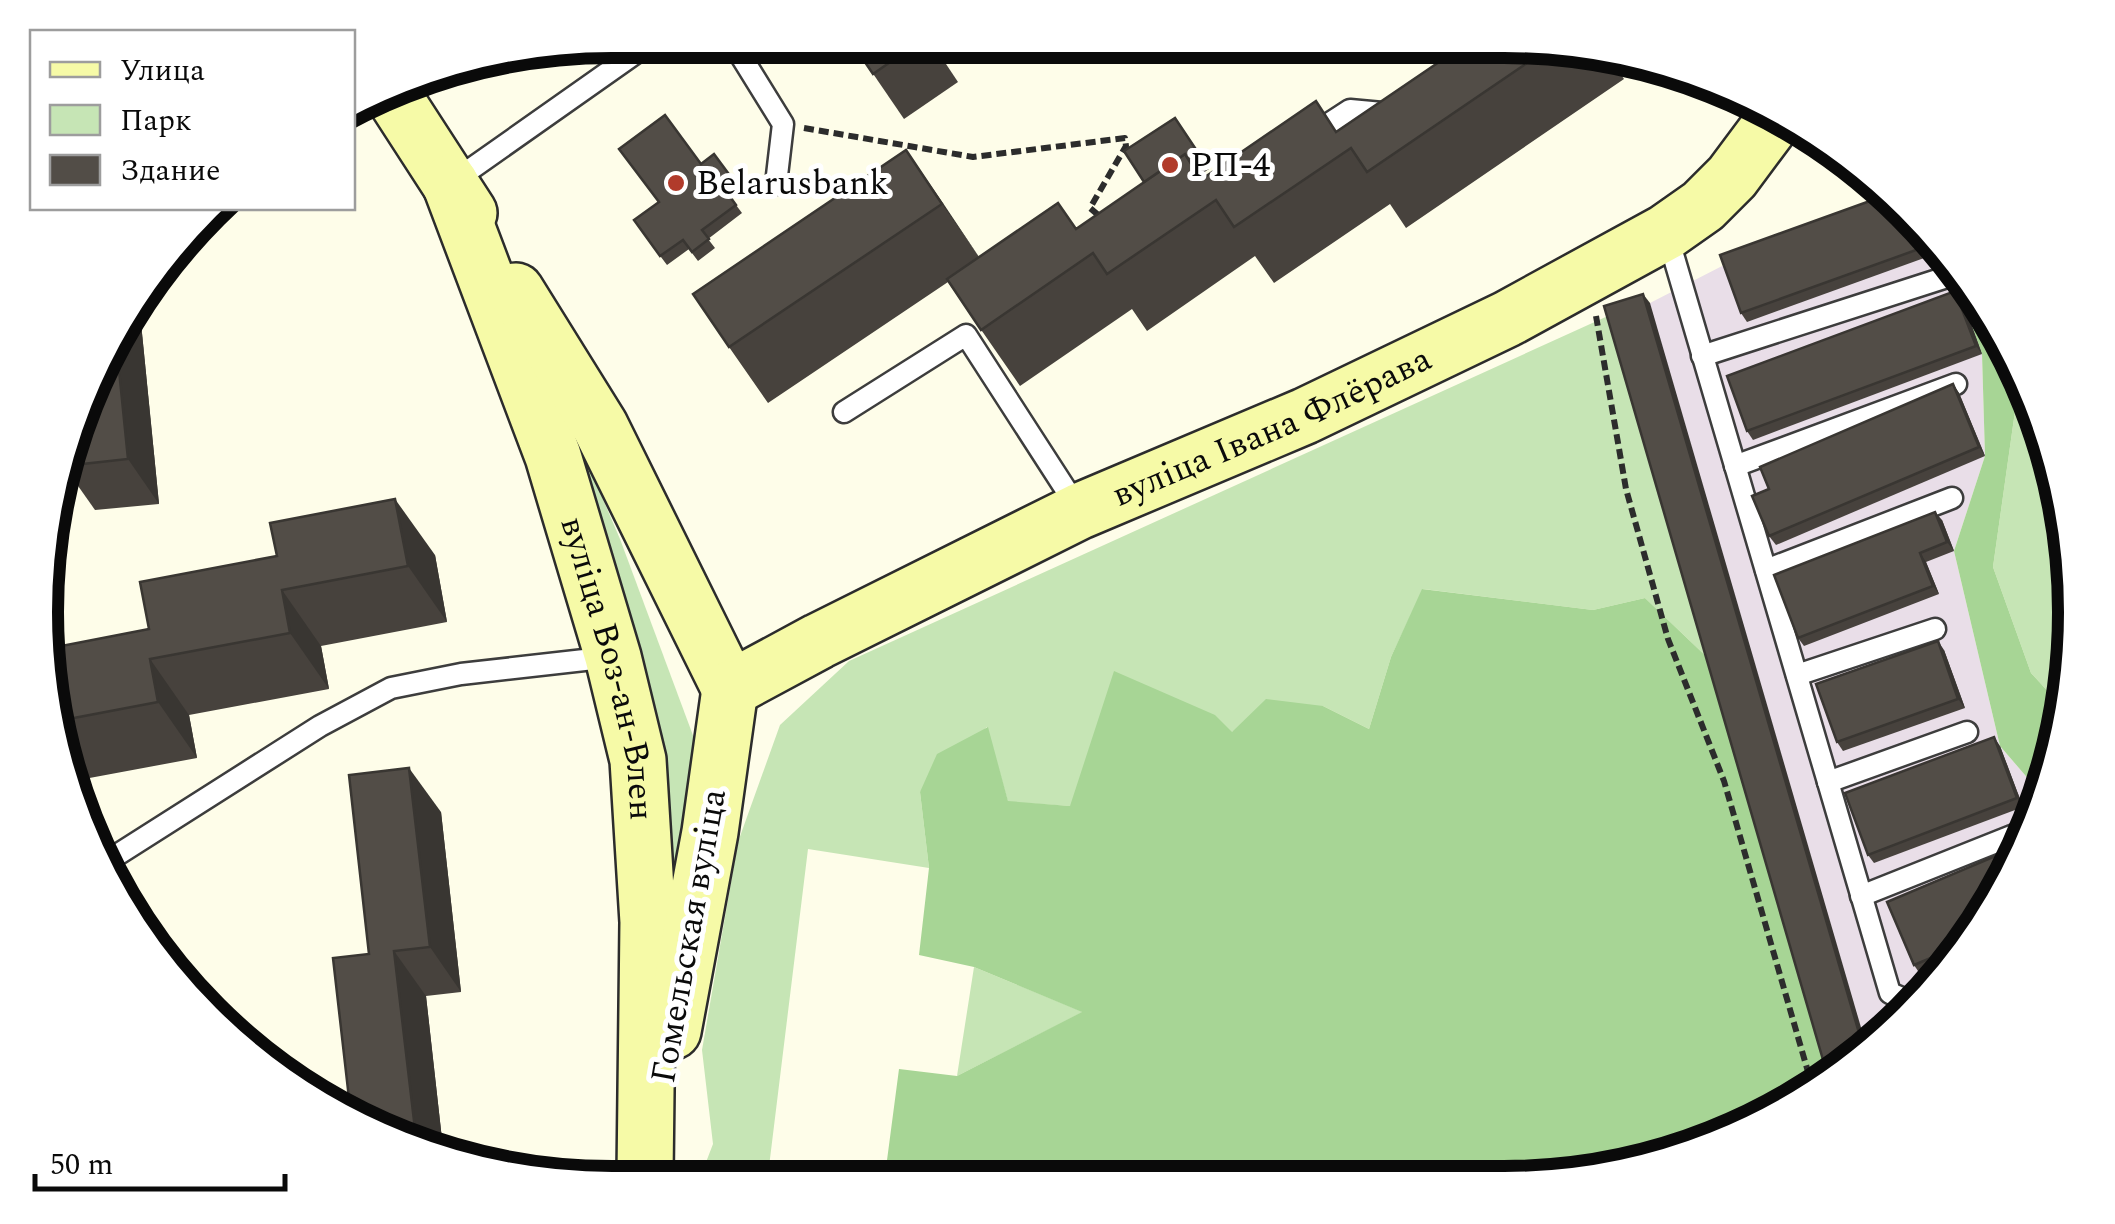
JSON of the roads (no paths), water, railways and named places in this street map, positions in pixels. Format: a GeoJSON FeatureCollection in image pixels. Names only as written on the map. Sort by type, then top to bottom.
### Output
{"type":"FeatureCollection","features":[{"type":"Feature","properties":{"kind":"main road","name":"вуліца Воз-ан-Влен"},"geometry":{"type":"LineString","coordinates":[[397,101],[600,426],[730,688]]}},
{"type":"Feature","properties":{"kind":"main road","name":"вуліца Івана Флёрава"},"geometry":{"type":"LineString","coordinates":[[730,688],[1080,511],[1306,416],[1507,319],[1666,232],[1703,206],[1732,177],[1770,126]]}},
{"type":"Feature","properties":{"kind":"main road","name":"вуліца Воз-ан-Влен"},"geometry":{"type":"LineString","coordinates":[[450,184],[553,456],[613,656],[638,760],[648,922],[645,1166]]}},
{"type":"Feature","properties":{"kind":"main road","name":"Гомельская вуліца"},"geometry":{"type":"LineString","coordinates":[[648,1166],[710,832],[730,688]]}},
{"type":"Feature","properties":{"kind":"lane"},"geometry":{"type":"LineString","coordinates":[[450,184],[630,57]]}},
{"type":"Feature","properties":{"kind":"lane"},"geometry":{"type":"LineString","coordinates":[[742,57],[783,124],[776,184]]}},
{"type":"Feature","properties":{"kind":"lane"},"geometry":{"type":"LineString","coordinates":[[1298,145],[1350,110],[1412,116]]}},
{"type":"Feature","properties":{"kind":"lane"},"geometry":{"type":"LineString","coordinates":[[1666,232],[1890,993],[1901,998]]}},
{"type":"Feature","properties":{"kind":"lane"},"geometry":{"type":"LineString","coordinates":[[1702,356],[1945,277]]}},
{"type":"Feature","properties":{"kind":"lane"},"geometry":{"type":"LineString","coordinates":[[844,412],[973,330],[1080,511]]}},
{"type":"Feature","properties":{"kind":"lane"},"geometry":{"type":"LineString","coordinates":[[1734,466],[1956,384]]}},
{"type":"Feature","properties":{"kind":"lane"},"geometry":{"type":"LineString","coordinates":[[1766,570],[1952,498]]}},
{"type":"Feature","properties":{"kind":"lane"},"geometry":{"type":"LineString","coordinates":[[1796,675],[1935,629]]}},
{"type":"Feature","properties":{"kind":"lane"},"geometry":{"type":"LineString","coordinates":[[115,856],[320,726],[391,688],[461,674],[613,656]]}},
{"type":"Feature","properties":{"kind":"lane"},"geometry":{"type":"LineString","coordinates":[[1828,782],[1968,732]]}},
{"type":"Feature","properties":{"kind":"lane"},"geometry":{"type":"LineString","coordinates":[[1861,896],[2009,838]]}},
{"type":"Feature","properties":{"kind":"place","name":"РП-4"},"geometry":{"type":"Point","coordinates":[1170,165]}},
{"type":"Feature","properties":{"kind":"place","name":"Belarusbank"},"geometry":{"type":"Point","coordinates":[676,183]}}]}
